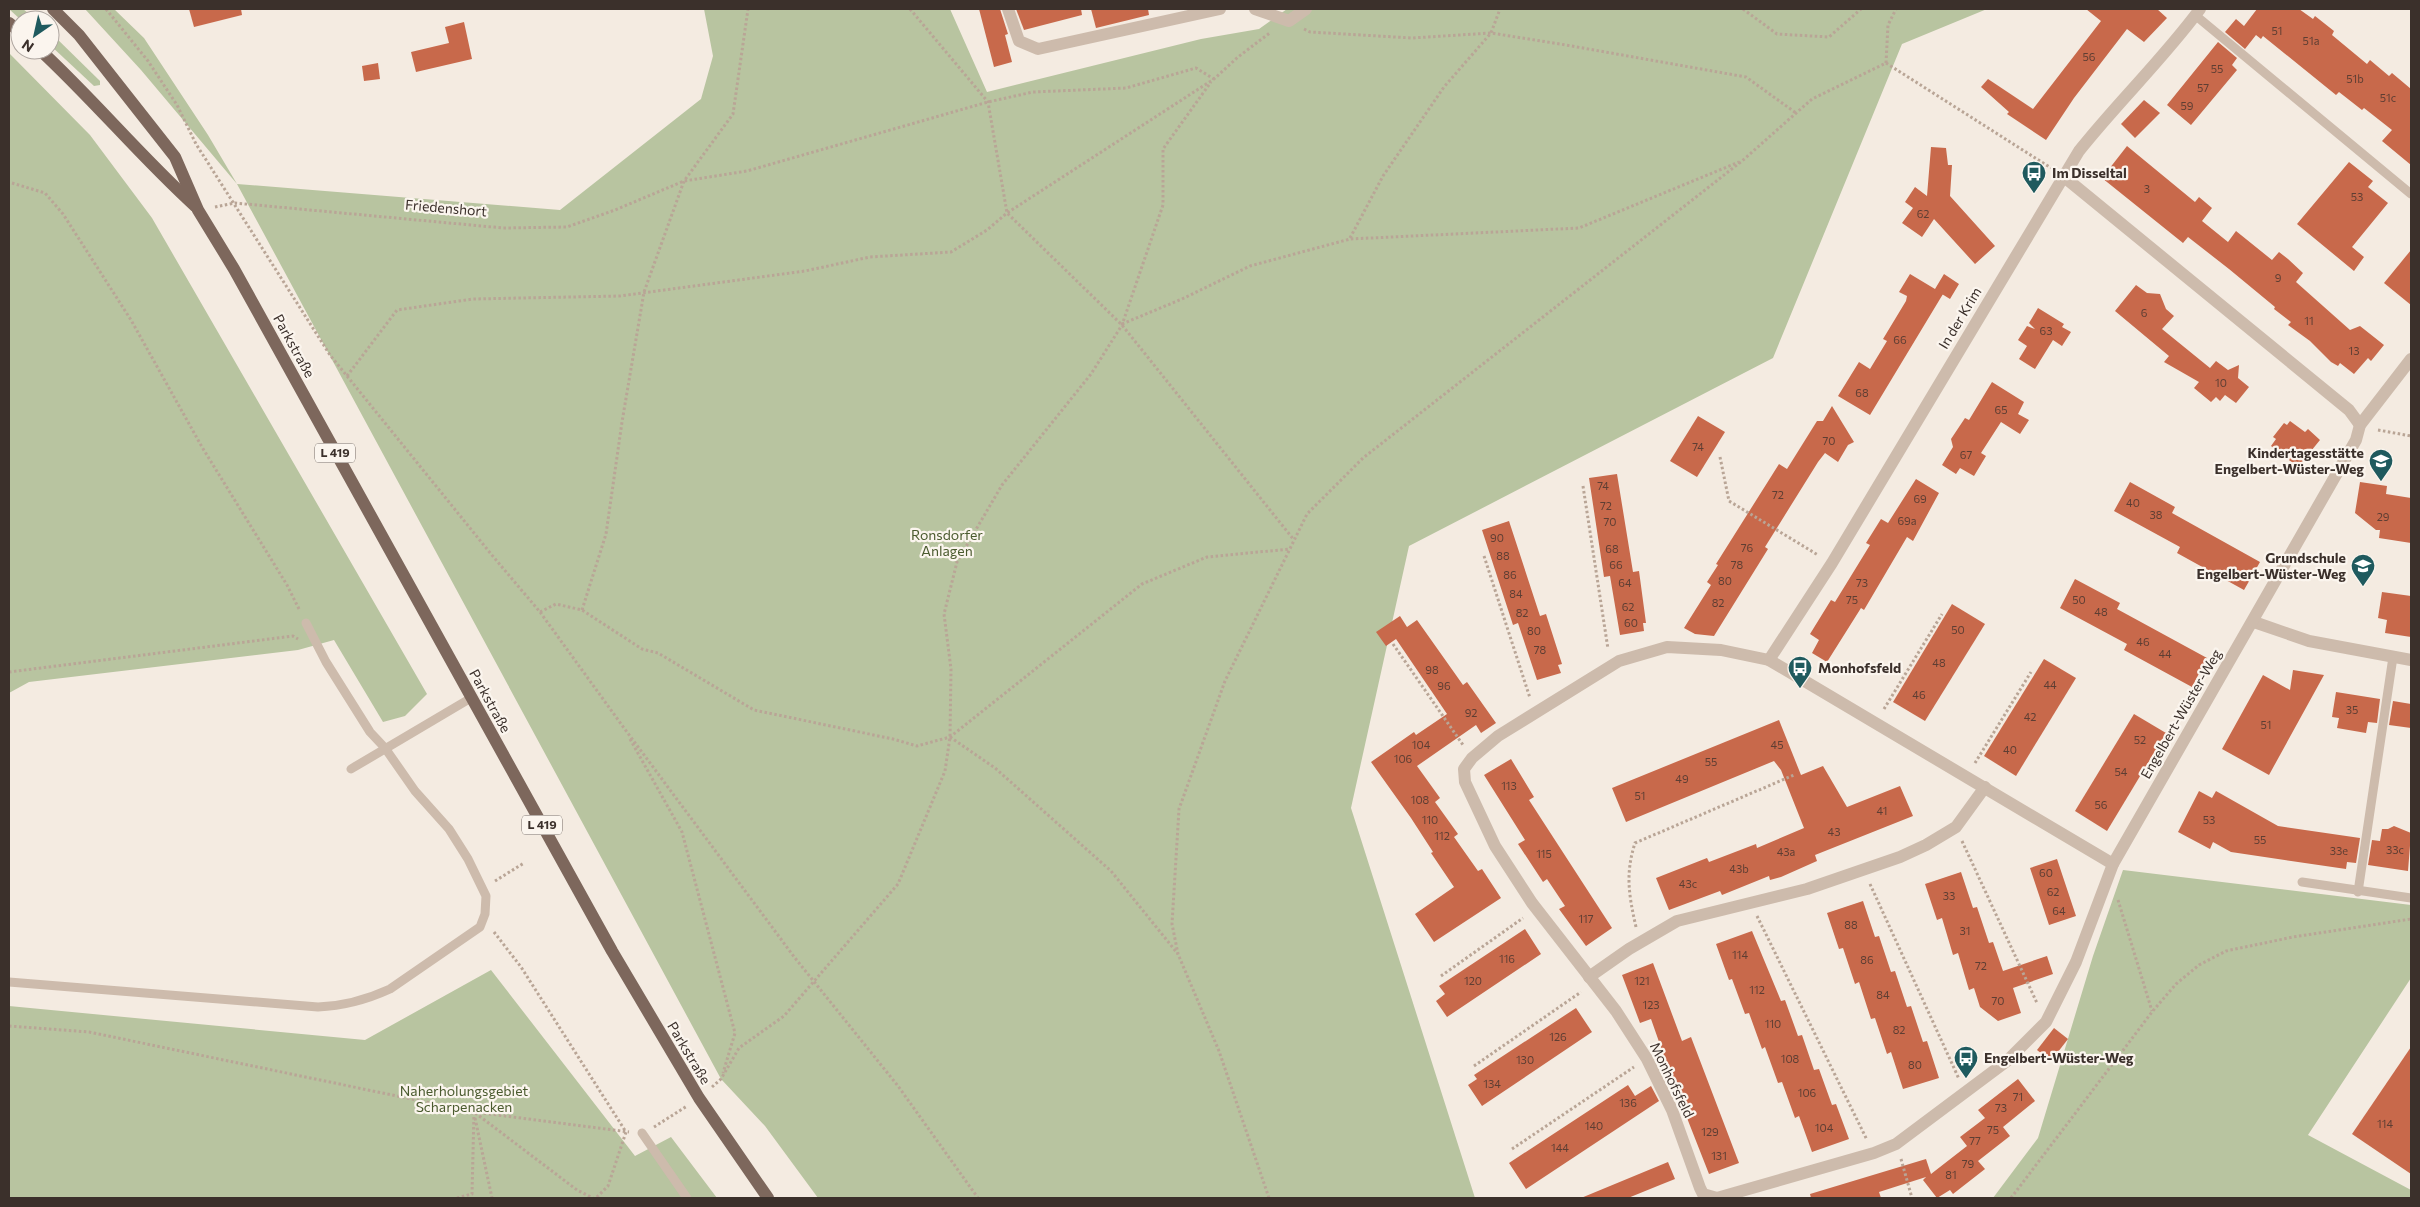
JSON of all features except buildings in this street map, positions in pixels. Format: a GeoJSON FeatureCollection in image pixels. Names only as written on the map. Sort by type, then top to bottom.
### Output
{"type":"FeatureCollection","features":[{"type":"Feature","properties":{"kind":"main road","name":"Parkstraße"},"geometry":{"type":"LineString","coordinates":[[53,9],[78,35],[175,157],[198,210],[234,269],[471,698],[662,1037],[699,1098],[768,1198]]}},
{"type":"Feature","properties":{"kind":"main road","name":"Parkstraße"},"geometry":{"type":"LineString","coordinates":[[51,60],[98,105],[156,170],[198,210]]}},
{"type":"Feature","properties":{"kind":"street"},"geometry":{"type":"LineString","coordinates":[[1008,9],[1020,41],[1038,49],[1220,9]]}},
{"type":"Feature","properties":{"kind":"street"},"geometry":{"type":"LineString","coordinates":[[1255,9],[1289,21],[1306,9]]}},
{"type":"Feature","properties":{"kind":"street","name":"In der Krim"},"geometry":{"type":"LineString","coordinates":[[1769,660],[1832,563],[2079,151],[2101,122],[2174,44],[2198,12]]}},
{"type":"Feature","properties":{"kind":"street"},"geometry":{"type":"LineString","coordinates":[[2063,176],[2349,410],[2360,425]]}},
{"type":"Feature","properties":{"kind":"street","name":"Engelbert-Wüster-Weg"},"geometry":{"type":"LineString","coordinates":[[1717,1198],[1874,1153],[1896,1144],[2006,1061],[2046,1022],[2076,962],[2113,864],[2254,622],[2356,440],[2360,425],[2411,359]]}},
{"type":"Feature","properties":{"kind":"street"},"geometry":{"type":"LineString","coordinates":[[2254,622],[2309,642],[2411,660]]}},
{"type":"Feature","properties":{"kind":"street"},"geometry":{"type":"LineString","coordinates":[[1472,758],[1498,736],[1534,712],[1619,661],[1667,647],[1721,650],[1769,660],[2113,864]]}},
{"type":"Feature","properties":{"kind":"street","name":"Monhofsfeld"},"geometry":{"type":"LineString","coordinates":[[1472,758],[1464,769],[1465,782],[1495,846],[1536,909],[1592,980],[1632,1035],[1647,1059],[1672,1110],[1703,1194],[1717,1198]]}},
{"type":"Feature","properties":{"kind":"street"},"geometry":{"type":"LineString","coordinates":[[1592,980],[1640,942],[1677,921],[1807,889],[1863,870],[1926,845],[1956,827],[1986,787]]}},
{"type":"Feature","properties":{"kind":"lane"},"geometry":{"type":"LineString","coordinates":[[2198,12],[2411,194]]}},
{"type":"Feature","properties":{"kind":"lane"},"geometry":{"type":"LineString","coordinates":[[9,982],[318,1007],[341,1006],[373,997],[390,989],[480,927],[483,920],[486,896],[483,888],[449,829],[415,791],[385,748],[370,732],[348,699],[306,623]]}},
{"type":"Feature","properties":{"kind":"lane"},"geometry":{"type":"LineString","coordinates":[[2358,892],[2393,657]]}},
{"type":"Feature","properties":{"kind":"lane"},"geometry":{"type":"LineString","coordinates":[[351,769],[471,698]]}},
{"type":"Feature","properties":{"kind":"lane"},"geometry":{"type":"LineString","coordinates":[[2302,882],[2358,892],[2411,898]]}},
{"type":"Feature","properties":{"kind":"lane"},"geometry":{"type":"LineString","coordinates":[[642,1133],[687,1198]]}},
{"type":"Feature","properties":{"kind":"path"},"geometry":{"type":"LineString","coordinates":[[106,9],[148,61],[177,105],[196,144],[330,355],[540,612],[789,950],[898,1086],[978,1198]]}},
{"type":"Feature","properties":{"kind":"path"},"geometry":{"type":"LineString","coordinates":[[582,610],[606,534],[622,422],[644,292],[684,181],[733,114],[748,9]]}},
{"type":"Feature","properties":{"kind":"path"},"geometry":{"type":"LineString","coordinates":[[910,9],[988,102],[1007,213],[1122,324],[1294,540]]}},
{"type":"Feature","properties":{"kind":"path"},"geometry":{"type":"LineString","coordinates":[[1350,238],[1383,176],[1433,103],[1491,33],[1500,9]]}},
{"type":"Feature","properties":{"kind":"path"},"geometry":{"type":"LineString","coordinates":[[1744,9],[1777,34],[1829,37],[1861,9]]}},
{"type":"Feature","properties":{"kind":"path"},"geometry":{"type":"LineString","coordinates":[[1886,64],[1888,25],[1896,9]]}},
{"type":"Feature","properties":{"kind":"path"},"geometry":{"type":"LineString","coordinates":[[347,376],[397,310],[473,298],[620,296],[805,270],[870,257],[951,252],[987,230],[1007,213],[1214,79],[1263,37],[1289,21],[1310,32],[1356,35],[1412,38],[1491,33],[1746,77],[1796,113]]}},
{"type":"Feature","properties":{"kind":"path"},"geometry":{"type":"LineString","coordinates":[[1269,1198],[1219,1051],[1178,954],[1172,924],[1179,809],[1225,681],[1307,514],[1363,458],[1742,161],[1812,99],[1886,64]]}},
{"type":"Feature","properties":{"kind":"path"},"geometry":{"type":"LineString","coordinates":[[1886,64],[2063,176]]}},
{"type":"Feature","properties":{"kind":"path","name":"Friedenshort"},"geometry":{"type":"LineString","coordinates":[[198,210],[235,203],[503,228],[567,227],[615,210],[684,181],[746,171],[988,102],[1033,92],[1126,88],[1196,68],[1214,79]]}},
{"type":"Feature","properties":{"kind":"path"},"geometry":{"type":"LineString","coordinates":[[624,728],[682,832],[735,1033],[721,1079],[739,1048],[784,1016],[816,982],[898,884],[945,771],[950,737],[951,669],[944,614],[957,562],[1002,485],[1091,374],[1122,324],[1163,205],[1163,148],[1214,79]]}},
{"type":"Feature","properties":{"kind":"path"},"geometry":{"type":"LineString","coordinates":[[1122,324],[1182,300],[1250,266],[1350,238],[1578,228],[1742,161]]}},
{"type":"Feature","properties":{"kind":"path"},"geometry":{"type":"LineString","coordinates":[[12,183],[45,193],[63,214],[131,320],[202,447],[287,585],[306,623]]}},
{"type":"Feature","properties":{"kind":"path"},"geometry":{"type":"LineString","coordinates":[[2360,425],[2411,436]]}},
{"type":"Feature","properties":{"kind":"path"},"geometry":{"type":"LineString","coordinates":[[1720,457],[1729,501],[1832,563]]}},
{"type":"Feature","properties":{"kind":"path"},"geometry":{"type":"LineString","coordinates":[[1583,486],[1611,666]]}},
{"type":"Feature","properties":{"kind":"path"},"geometry":{"type":"LineString","coordinates":[[540,612],[556,604],[582,610],[642,650],[658,653],[754,710],[893,739],[917,746],[950,737],[1142,584],[1207,557],[1290,548]]}},
{"type":"Feature","properties":{"kind":"path"},"geometry":{"type":"LineString","coordinates":[[1484,556],[1534,712]]}},
{"type":"Feature","properties":{"kind":"path"},"geometry":{"type":"LineString","coordinates":[[1876,722],[1942,614]]}},
{"type":"Feature","properties":{"kind":"path"},"geometry":{"type":"LineString","coordinates":[[9,672],[292,636],[319,649]]}},
{"type":"Feature","properties":{"kind":"path"},"geometry":{"type":"LineString","coordinates":[[1393,644],[1472,758]]}},
{"type":"Feature","properties":{"kind":"path"},"geometry":{"type":"LineString","coordinates":[[1967,776],[2031,672]]}},
{"type":"Feature","properties":{"kind":"path"},"geometry":{"type":"LineString","coordinates":[[950,737],[995,768],[1112,871],[1178,954]]}},
{"type":"Feature","properties":{"kind":"path"},"geometry":{"type":"LineString","coordinates":[[1640,942],[1628,895],[1628,863],[1635,843],[1794,775]]}},
{"type":"Feature","properties":{"kind":"path"},"geometry":{"type":"LineString","coordinates":[[1956,827],[2046,1022]]}},
{"type":"Feature","properties":{"kind":"path"},"geometry":{"type":"LineString","coordinates":[[483,888],[524,863]]}},
{"type":"Feature","properties":{"kind":"path"},"geometry":{"type":"LineString","coordinates":[[1863,870],[1964,1091]]}},
{"type":"Feature","properties":{"kind":"path"},"geometry":{"type":"LineString","coordinates":[[2118,899],[2152,1012]]}},
{"type":"Feature","properties":{"kind":"path"},"geometry":{"type":"LineString","coordinates":[[1750,902],[1874,1153]]}},
{"type":"Feature","properties":{"kind":"path"},"geometry":{"type":"LineString","coordinates":[[1441,976],[1536,909]]}},
{"type":"Feature","properties":{"kind":"path"},"geometry":{"type":"LineString","coordinates":[[2011,1198],[2152,1012],[2176,984],[2199,965],[2226,951],[2293,937],[2411,919]]}},
{"type":"Feature","properties":{"kind":"path"},"geometry":{"type":"LineString","coordinates":[[483,920],[521,967],[626,1132]]}},
{"type":"Feature","properties":{"kind":"path"},"geometry":{"type":"LineString","coordinates":[[1474,1066],[1592,980]]}},
{"type":"Feature","properties":{"kind":"path"},"geometry":{"type":"LineString","coordinates":[[9,1026],[89,1032],[474,1112],[642,1133],[670,1116]]}},
{"type":"Feature","properties":{"kind":"path"},"geometry":{"type":"LineString","coordinates":[[1512,1149],[1647,1059]]}},
{"type":"Feature","properties":{"kind":"path"},"geometry":{"type":"LineString","coordinates":[[474,1112],[577,1190],[595,1198],[608,1186],[626,1132]]}},
{"type":"Feature","properties":{"kind":"path"},"geometry":{"type":"LineString","coordinates":[[457,1198],[472,1194],[474,1112]]}},
{"type":"Feature","properties":{"kind":"path"},"geometry":{"type":"LineString","coordinates":[[474,1112],[492,1198]]}},
{"type":"Feature","properties":{"kind":"path"},"geometry":{"type":"LineString","coordinates":[[1896,1144],[1912,1198]]}},
{"type":"Feature","properties":{"kind":"green space"},"geometry":{"type":"Polygon","coordinates":[[[85,9],[114,9],[144,38],[208,135],[237,184],[141,70],[85,9]]]}},
{"type":"Feature","properties":{"kind":"green space","name":"Ronsdorfer Anlagen"},"geometry":{"type":"Polygon","coordinates":[[[704,9],[950,9],[987,92],[1201,39],[1259,29],[1287,9],[1987,9],[1902,44],[1773,358],[1409,546],[1351,808],[1475,1198],[818,1198],[765,1126],[721,1079],[237,184],[560,210],[701,99],[713,56],[704,9]]]}},
{"type":"Feature","properties":{"kind":"green space"},"geometry":{"type":"Polygon","coordinates":[[[60,42],[100,81],[100,85],[94,86],[60,54],[60,42]]]}},
{"type":"Feature","properties":{"kind":"green space"},"geometry":{"type":"Polygon","coordinates":[[[9,53],[10,60],[16,60],[90,135],[152,218],[427,694],[405,716],[383,722],[334,640],[298,650],[29,682],[9,693],[9,53]]]}},
{"type":"Feature","properties":{"kind":"green space"},"geometry":{"type":"Polygon","coordinates":[[[2123,870],[2411,905],[2411,978],[2308,1135],[2411,1190],[2411,1198],[1993,1198],[2038,1138],[2093,956],[2123,870]]]}},
{"type":"Feature","properties":{"kind":"green space","name":"Naherholungsgebiet Scharpenacken"},"geometry":{"type":"Polygon","coordinates":[[[491,970],[635,1156],[671,1137],[717,1198],[9,1198],[9,1006],[365,1040],[491,970]]]}},
{"type":"Feature","properties":{"kind":"place","name":"Im Disseltal"},"geometry":{"type":"Point","coordinates":[2034,194]}},
{"type":"Feature","properties":{"kind":"place","name":"Kindertagesstätte Engelbert-Wüster-Weg"},"geometry":{"type":"Point","coordinates":[2381,482]}},
{"type":"Feature","properties":{"kind":"place","name":"Grundschule Engelbert-Wüster-Weg"},"geometry":{"type":"Point","coordinates":[2363,587]}},
{"type":"Feature","properties":{"kind":"place","name":"Monhofsfeld"},"geometry":{"type":"Point","coordinates":[1800,689]}},
{"type":"Feature","properties":{"kind":"place","name":"Engelbert-Wüster-Weg"},"geometry":{"type":"Point","coordinates":[1966,1079]}}]}
